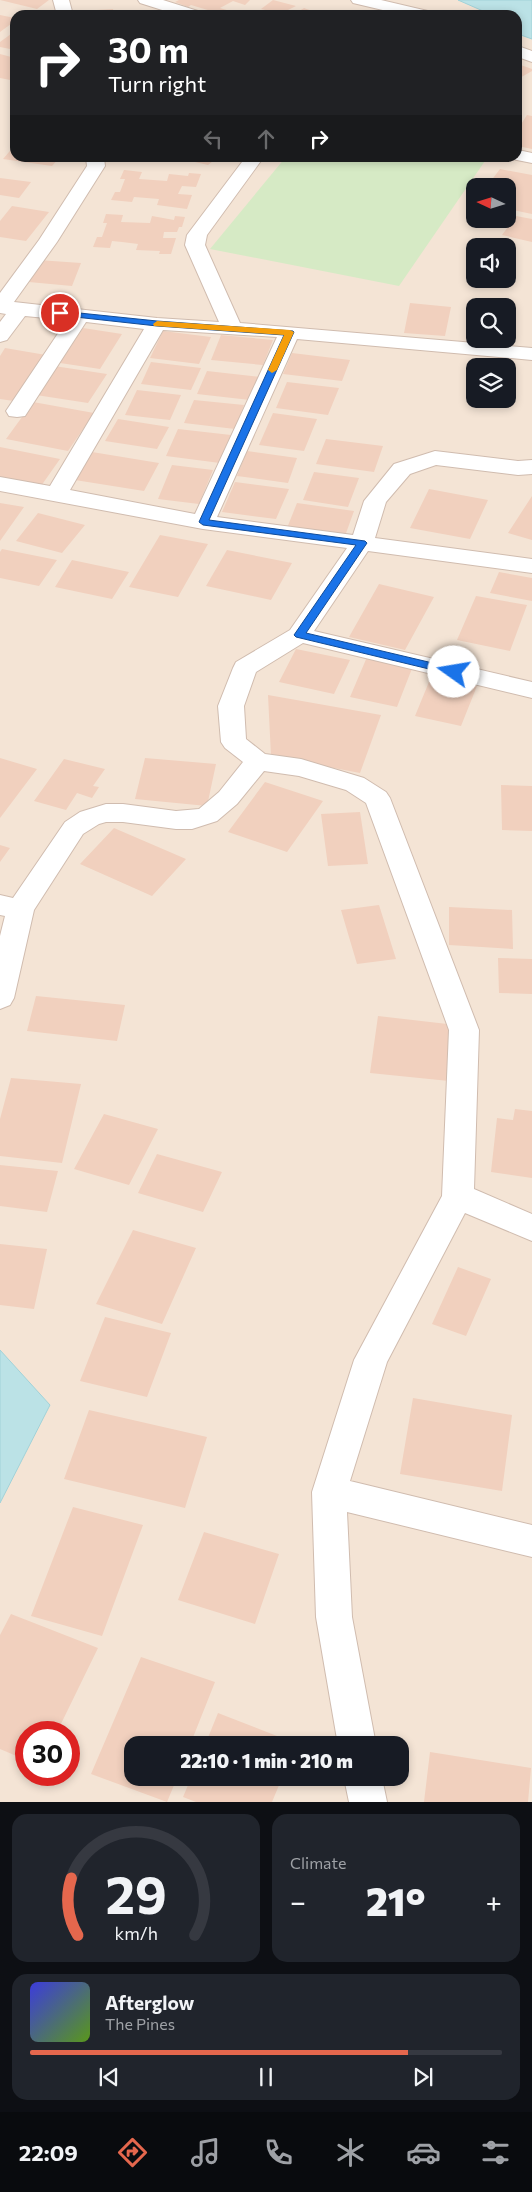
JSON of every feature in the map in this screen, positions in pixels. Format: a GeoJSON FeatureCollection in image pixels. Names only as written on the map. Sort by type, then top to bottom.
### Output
{"type":"FeatureCollection","features":[{"type":"Feature","properties":{"kind":"street"},"geometry":{"type":"LineString","coordinates":[[146,0],[179,10]]}},
{"type":"Feature","properties":{"kind":"street"},"geometry":{"type":"LineString","coordinates":[[357,4],[395,10]]}},
{"type":"Feature","properties":{"kind":"street"},"geometry":{"type":"LineString","coordinates":[[0,336],[7,307],[96,166],[96,162]]}},
{"type":"Feature","properties":{"kind":"street"},"geometry":{"type":"LineString","coordinates":[[232,328],[194,245],[197,235],[251,162]]}},
{"type":"Feature","properties":{"kind":"street"},"geometry":{"type":"LineString","coordinates":[[7,307],[157,324],[290,332],[532,354]]}},
{"type":"Feature","properties":{"kind":"street"},"geometry":{"type":"LineString","coordinates":[[17,410],[80,316]]}},
{"type":"Feature","properties":{"kind":"street"},"geometry":{"type":"LineString","coordinates":[[56,494],[157,324]]}},
{"type":"Feature","properties":{"kind":"street"},"geometry":{"type":"LineString","coordinates":[[203,522],[290,332]]}},
{"type":"Feature","properties":{"kind":"street"},"geometry":{"type":"LineString","coordinates":[[355,1736],[334,1617],[329,1492],[370,1360],[458,1196],[464,1030],[377,798],[355,784],[301,768],[258,761],[234,742],[231,706],[245,668],[299,635],[362,543],[375,501],[402,469],[435,458],[518,468],[532,467]]}},
{"type":"Feature","properties":{"kind":"street"},"geometry":{"type":"LineString","coordinates":[[0,484],[203,522],[532,566]]}},
{"type":"Feature","properties":{"kind":"street"},"geometry":{"type":"LineString","coordinates":[[299,635],[532,690]]}},
{"type":"Feature","properties":{"kind":"street"},"geometry":{"type":"LineString","coordinates":[[0,998],[10,907],[74,828],[85,819],[103,814],[119,813],[188,820],[207,815],[220,807],[258,761]]}},
{"type":"Feature","properties":{"kind":"street"},"geometry":{"type":"LineString","coordinates":[[458,1196],[532,1228]]}},
{"type":"Feature","properties":{"kind":"street"},"geometry":{"type":"LineString","coordinates":[[329,1492],[532,1541]]}},
{"type":"Feature","properties":{"kind":"street"},"geometry":{"type":"LineString","coordinates":[[365,1786],[368,1802]]}},
{"type":"Feature","properties":{"kind":"shaded area"},"geometry":{"type":"Polygon","coordinates":[[[0,0],[532,0],[532,1802],[0,1802],[0,0]]]}},
{"type":"Feature","properties":{"kind":"green space"},"geometry":{"type":"Polygon","coordinates":[[[282,162],[484,162],[473,178],[466,178],[466,189],[399,286],[210,249],[282,162]]]}},
{"type":"Feature","properties":{"kind":"water"},"geometry":{"type":"Polygon","coordinates":[[[458,0],[532,0],[532,39],[522,35],[522,10],[481,10],[458,0]]]}},
{"type":"Feature","properties":{"kind":"water"},"geometry":{"type":"Polygon","coordinates":[[[0,1350],[50,1405],[0,1503],[0,1350]]]}},
{"type":"Feature","properties":{"kind":"building"},"geometry":{"type":"Polygon","coordinates":[[[0,0],[49,0],[37,9],[0,0]]]}},
{"type":"Feature","properties":{"kind":"building"},"geometry":{"type":"Polygon","coordinates":[[[179,0],[250,0],[245,5],[233,1],[220,8],[227,10],[208,10],[191,5],[188,7],[175,2],[179,0]]]}},
{"type":"Feature","properties":{"kind":"building"},"geometry":{"type":"Polygon","coordinates":[[[273,0],[296,6],[288,10],[261,9],[273,0]]]}},
{"type":"Feature","properties":{"kind":"building"},"geometry":{"type":"Polygon","coordinates":[[[0,15],[10,17],[10,25],[0,32],[0,15]]]}},
{"type":"Feature","properties":{"kind":"building"},"geometry":{"type":"Polygon","coordinates":[[[10,35],[10,49],[0,47],[0,42],[10,35]]]}},
{"type":"Feature","properties":{"kind":"building"},"geometry":{"type":"Polygon","coordinates":[[[0,54],[10,57],[10,80],[0,78],[0,54]]]}},
{"type":"Feature","properties":{"kind":"building"},"geometry":{"type":"Polygon","coordinates":[[[522,65],[532,69],[532,71],[522,77],[522,65]]]}},
{"type":"Feature","properties":{"kind":"building"},"geometry":{"type":"Polygon","coordinates":[[[527,115],[532,116],[532,149],[522,147],[522,123],[527,115]]]}},
{"type":"Feature","properties":{"kind":"building"},"geometry":{"type":"Polygon","coordinates":[[[10,151],[10,160],[3,159],[10,151]]]}},
{"type":"Feature","properties":{"kind":"building"},"geometry":{"type":"Polygon","coordinates":[[[24,162],[56,162],[52,166],[24,162]]]}},
{"type":"Feature","properties":{"kind":"building"},"geometry":{"type":"Polygon","coordinates":[[[195,162],[212,162],[208,165],[195,162]]]}},
{"type":"Feature","properties":{"kind":"building"},"geometry":{"type":"Polygon","coordinates":[[[500,169],[532,175],[532,214],[516,211],[516,178],[493,178],[500,169]]]}},
{"type":"Feature","properties":{"kind":"building"},"geometry":{"type":"Polygon","coordinates":[[[124,170],[142,172],[139,179],[167,181],[169,174],[188,176],[189,173],[201,174],[196,187],[182,186],[178,194],[192,195],[187,209],[157,205],[159,199],[134,197],[132,202],[111,200],[115,192],[120,192],[125,179],[120,179],[124,170]]]}},
{"type":"Feature","properties":{"kind":"building"},"geometry":{"type":"Polygon","coordinates":[[[0,178],[31,182],[19,198],[0,195],[0,178]]]}},
{"type":"Feature","properties":{"kind":"building"},"geometry":{"type":"Polygon","coordinates":[[[12,206],[49,212],[26,241],[0,237],[0,221],[12,206]]]}},
{"type":"Feature","properties":{"kind":"building"},"geometry":{"type":"Polygon","coordinates":[[[106,214],[123,215],[121,222],[150,223],[152,216],[174,220],[175,216],[185,217],[182,227],[179,227],[177,232],[164,232],[163,238],[176,238],[171,254],[159,254],[160,251],[136,250],[138,244],[122,242],[112,241],[110,248],[93,247],[97,237],[102,237],[107,223],[103,223],[106,214]]]}},
{"type":"Feature","properties":{"kind":"building"},"geometry":{"type":"Polygon","coordinates":[[[516,216],[532,219],[532,242],[502,235],[507,228],[516,228],[516,216]]]}},
{"type":"Feature","properties":{"kind":"building"},"geometry":{"type":"Polygon","coordinates":[[[38,260],[81,263],[72,286],[29,282],[38,260]]]}},
{"type":"Feature","properties":{"kind":"building"},"geometry":{"type":"Polygon","coordinates":[[[410,303],[451,307],[445,336],[404,333],[410,303]]]}},
{"type":"Feature","properties":{"kind":"building"},"geometry":{"type":"Polygon","coordinates":[[[83,328],[122,334],[100,369],[60,363],[83,328]]]}},
{"type":"Feature","properties":{"kind":"building"},"geometry":{"type":"Polygon","coordinates":[[[163,331],[211,337],[199,364],[150,358],[163,331]]]}},
{"type":"Feature","properties":{"kind":"building"},"geometry":{"type":"Polygon","coordinates":[[[221,335],[273,340],[263,365],[211,360],[221,335]]]}},
{"type":"Feature","properties":{"kind":"building"},"geometry":{"type":"Polygon","coordinates":[[[5,348],[46,355],[14,401],[0,399],[0,356],[5,348]]]}},
{"type":"Feature","properties":{"kind":"building"},"geometry":{"type":"Polygon","coordinates":[[[292,353],[350,360],[342,381],[283,374],[292,353]]]}},
{"type":"Feature","properties":{"kind":"building"},"geometry":{"type":"Polygon","coordinates":[[[151,362],[201,368],[191,390],[141,384],[151,362]]]}},
{"type":"Feature","properties":{"kind":"building"},"geometry":{"type":"Polygon","coordinates":[[[54,366],[107,374],[88,403],[36,395],[54,366]]]}},
{"type":"Feature","properties":{"kind":"building"},"geometry":{"type":"Polygon","coordinates":[[[207,371],[260,377],[250,400],[197,394],[207,371]]]}},
{"type":"Feature","properties":{"kind":"building"},"geometry":{"type":"Polygon","coordinates":[[[287,382],[339,388],[328,415],[276,408],[287,382]]]}},
{"type":"Feature","properties":{"kind":"building"},"geometry":{"type":"Polygon","coordinates":[[[137,390],[181,395],[170,420],[125,415],[137,390]]]}},
{"type":"Feature","properties":{"kind":"building"},"geometry":{"type":"Polygon","coordinates":[[[194,400],[244,405],[235,429],[184,423],[194,400]]]}},
{"type":"Feature","properties":{"kind":"building"},"geometry":{"type":"Polygon","coordinates":[[[33,402],[94,413],[68,451],[6,439],[33,402]]]}},
{"type":"Feature","properties":{"kind":"building"},"geometry":{"type":"Polygon","coordinates":[[[273,413],[317,419],[304,451],[259,445],[273,413]]]}},
{"type":"Feature","properties":{"kind":"building"},"geometry":{"type":"Polygon","coordinates":[[[118,419],[169,427],[157,449],[105,441],[118,419]]]}},
{"type":"Feature","properties":{"kind":"building"},"geometry":{"type":"Polygon","coordinates":[[[178,429],[231,435],[220,463],[166,456],[178,429]]]}},
{"type":"Feature","properties":{"kind":"building"},"geometry":{"type":"Polygon","coordinates":[[[326,439],[383,446],[374,472],[316,464],[326,439]]]}},
{"type":"Feature","properties":{"kind":"building"},"geometry":{"type":"Polygon","coordinates":[[[0,447],[60,459],[41,486],[0,478],[0,447]]]}},
{"type":"Feature","properties":{"kind":"building"},"geometry":{"type":"Polygon","coordinates":[[[247,451],[297,458],[288,483],[237,476],[247,451]]]}},
{"type":"Feature","properties":{"kind":"building"},"geometry":{"type":"Polygon","coordinates":[[[92,452],[159,463],[144,491],[75,480],[92,452]]]}},
{"type":"Feature","properties":{"kind":"building"},"geometry":{"type":"Polygon","coordinates":[[[172,465],[213,470],[199,504],[158,499],[172,465]]]}},
{"type":"Feature","properties":{"kind":"building"},"geometry":{"type":"Polygon","coordinates":[[[314,472],[359,478],[348,507],[303,500],[314,472]]]}},
{"type":"Feature","properties":{"kind":"building"},"geometry":{"type":"Polygon","coordinates":[[[235,482],[289,489],[276,519],[222,512],[235,482]]]}},
{"type":"Feature","properties":{"kind":"building"},"geometry":{"type":"Polygon","coordinates":[[[429,489],[488,500],[470,539],[410,528],[429,489]]]}},
{"type":"Feature","properties":{"kind":"building"},"geometry":{"type":"Polygon","coordinates":[[[532,496],[532,540],[508,533],[532,496]]]}},
{"type":"Feature","properties":{"kind":"building"},"geometry":{"type":"Polygon","coordinates":[[[0,503],[24,507],[0,541],[0,503]]]}},
{"type":"Feature","properties":{"kind":"building"},"geometry":{"type":"Polygon","coordinates":[[[297,503],[354,511],[345,536],[287,528],[297,503]]]}},
{"type":"Feature","properties":{"kind":"building"},"geometry":{"type":"Polygon","coordinates":[[[38,513],[85,525],[62,553],[16,541],[38,513]]]}},
{"type":"Feature","properties":{"kind":"building"},"geometry":{"type":"Polygon","coordinates":[[[160,535],[208,544],[178,597],[129,587],[160,535]]]}},
{"type":"Feature","properties":{"kind":"building"},"geometry":{"type":"Polygon","coordinates":[[[2,549],[57,560],[39,586],[0,578],[0,552],[2,549]]]}},
{"type":"Feature","properties":{"kind":"building"},"geometry":{"type":"Polygon","coordinates":[[[227,550],[292,563],[271,600],[206,586],[227,550]]]}},
{"type":"Feature","properties":{"kind":"building"},"geometry":{"type":"Polygon","coordinates":[[[72,560],[129,572],[112,599],[55,587],[72,560]]]}},
{"type":"Feature","properties":{"kind":"building"},"geometry":{"type":"Polygon","coordinates":[[[499,572],[532,578],[532,601],[490,593],[499,572]]]}},
{"type":"Feature","properties":{"kind":"building"},"geometry":{"type":"Polygon","coordinates":[[[379,584],[434,597],[405,650],[349,637],[379,584]]]}},
{"type":"Feature","properties":{"kind":"building"},"geometry":{"type":"Polygon","coordinates":[[[476,596],[527,605],[510,651],[457,640],[476,596]]]}},
{"type":"Feature","properties":{"kind":"building"},"geometry":{"type":"Polygon","coordinates":[[[296,649],[350,660],[334,694],[279,682],[296,649]]]}},
{"type":"Feature","properties":{"kind":"building"},"geometry":{"type":"Polygon","coordinates":[[[367,657],[413,666],[397,707],[350,697],[367,657]]]}},
{"type":"Feature","properties":{"kind":"building"},"geometry":{"type":"Polygon","coordinates":[[[431,677],[477,686],[461,726],[415,716],[431,677]]]}},
{"type":"Feature","properties":{"kind":"building"},"geometry":{"type":"Polygon","coordinates":[[[268,695],[381,715],[360,773],[271,756],[268,695]]]}},
{"type":"Feature","properties":{"kind":"building"},"geometry":{"type":"Polygon","coordinates":[[[0,758],[37,769],[0,818],[0,758]]]}},
{"type":"Feature","properties":{"kind":"building"},"geometry":{"type":"Polygon","coordinates":[[[145,758],[216,764],[207,806],[135,799],[145,758]]]}},
{"type":"Feature","properties":{"kind":"building"},"geometry":{"type":"Polygon","coordinates":[[[64,759],[105,769],[93,786],[99,787],[92,798],[77,793],[66,810],[34,801],[64,759]]]}},
{"type":"Feature","properties":{"kind":"building"},"geometry":{"type":"Polygon","coordinates":[[[265,782],[323,801],[287,852],[228,832],[265,782]]]}},
{"type":"Feature","properties":{"kind":"building"},"geometry":{"type":"Polygon","coordinates":[[[501,785],[532,786],[532,831],[502,830],[501,785]]]}},
{"type":"Feature","properties":{"kind":"building"},"geometry":{"type":"Polygon","coordinates":[[[360,812],[368,864],[328,866],[321,814],[360,812]]]}},
{"type":"Feature","properties":{"kind":"building"},"geometry":{"type":"Polygon","coordinates":[[[114,828],[186,859],[152,896],[80,864],[114,828]]]}},
{"type":"Feature","properties":{"kind":"building"},"geometry":{"type":"Polygon","coordinates":[[[0,845],[10,848],[0,862],[0,845]]]}},
{"type":"Feature","properties":{"kind":"building"},"geometry":{"type":"Polygon","coordinates":[[[379,905],[396,959],[357,964],[341,910],[379,905]]]}},
{"type":"Feature","properties":{"kind":"building"},"geometry":{"type":"Polygon","coordinates":[[[449,907],[512,910],[513,949],[449,945],[449,907]]]}},
{"type":"Feature","properties":{"kind":"building"},"geometry":{"type":"Polygon","coordinates":[[[498,958],[532,959],[532,994],[499,993],[498,958]]]}},
{"type":"Feature","properties":{"kind":"building"},"geometry":{"type":"Polygon","coordinates":[[[36,996],[125,1005],[117,1041],[27,1031],[36,996]]]}},
{"type":"Feature","properties":{"kind":"building"},"geometry":{"type":"Polygon","coordinates":[[[378,1016],[456,1025],[449,1081],[370,1073],[378,1016]]]}},
{"type":"Feature","properties":{"kind":"building"},"geometry":{"type":"Polygon","coordinates":[[[11,1078],[81,1084],[62,1163],[0,1156],[0,1119],[11,1078]]]}},
{"type":"Feature","properties":{"kind":"building"},"geometry":{"type":"Polygon","coordinates":[[[515,1109],[532,1111],[532,1178],[491,1172],[497,1118],[513,1120],[515,1109]]]}},
{"type":"Feature","properties":{"kind":"building"},"geometry":{"type":"Polygon","coordinates":[[[104,1114],[158,1129],[129,1185],[74,1169],[104,1114]]]}},
{"type":"Feature","properties":{"kind":"building"},"geometry":{"type":"Polygon","coordinates":[[[157,1154],[222,1172],[203,1212],[138,1193],[157,1154]]]}},
{"type":"Feature","properties":{"kind":"building"},"geometry":{"type":"Polygon","coordinates":[[[0,1165],[58,1171],[47,1212],[0,1206],[0,1165]]]}},
{"type":"Feature","properties":{"kind":"building"},"geometry":{"type":"Polygon","coordinates":[[[133,1230],[196,1248],[162,1324],[96,1304],[133,1230]]]}},
{"type":"Feature","properties":{"kind":"building"},"geometry":{"type":"Polygon","coordinates":[[[0,1244],[47,1249],[34,1309],[0,1305],[0,1244]]]}},
{"type":"Feature","properties":{"kind":"building"},"geometry":{"type":"Polygon","coordinates":[[[458,1267],[491,1279],[466,1336],[432,1324],[458,1267]]]}},
{"type":"Feature","properties":{"kind":"building"},"geometry":{"type":"Polygon","coordinates":[[[105,1317],[171,1333],[147,1397],[80,1381],[105,1317]]]}},
{"type":"Feature","properties":{"kind":"building"},"geometry":{"type":"Polygon","coordinates":[[[413,1398],[512,1415],[502,1491],[400,1474],[413,1398]]]}},
{"type":"Feature","properties":{"kind":"building"},"geometry":{"type":"Polygon","coordinates":[[[89,1410],[207,1437],[185,1508],[64,1479],[89,1410]]]}},
{"type":"Feature","properties":{"kind":"building"},"geometry":{"type":"Polygon","coordinates":[[[73,1507],[143,1525],[102,1636],[31,1616],[73,1507]]]}},
{"type":"Feature","properties":{"kind":"building"},"geometry":{"type":"Polygon","coordinates":[[[204,1532],[279,1554],[255,1624],[178,1600],[204,1532]]]}},
{"type":"Feature","properties":{"kind":"building"},"geometry":{"type":"Polygon","coordinates":[[[11,1614],[98,1648],[62,1721],[15,1721],[15,1755],[0,1749],[0,1635],[11,1614]]]}},
{"type":"Feature","properties":{"kind":"building"},"geometry":{"type":"Polygon","coordinates":[[[141,1657],[215,1682],[194,1736],[124,1736],[124,1786],[174,1786],[167,1802],[91,1774],[141,1657]]]}},
{"type":"Feature","properties":{"kind":"building"},"geometry":{"type":"Polygon","coordinates":[[[218,1713],[277,1736],[209,1736],[218,1713]]]}},
{"type":"Feature","properties":{"kind":"building"},"geometry":{"type":"Polygon","coordinates":[[[430,1752],[531,1768],[528,1802],[424,1802],[430,1752]]]}},
{"type":"Feature","properties":{"kind":"building"},"geometry":{"type":"Polygon","coordinates":[[[188,1786],[279,1786],[272,1802],[196,1802],[183,1797],[188,1786]]]}},
{"type":"Feature","properties":{"kind":"slow traffic"},"geometry":{"type":"LineString","coordinates":[[157,324],[290,332],[272,370]]}},
{"type":"Feature","properties":{"kind":"route"},"geometry":{"type":"LineString","coordinates":[[60,313],[157,324],[290,332],[203,522],[362,543],[299,635],[454,672]]}}]}
